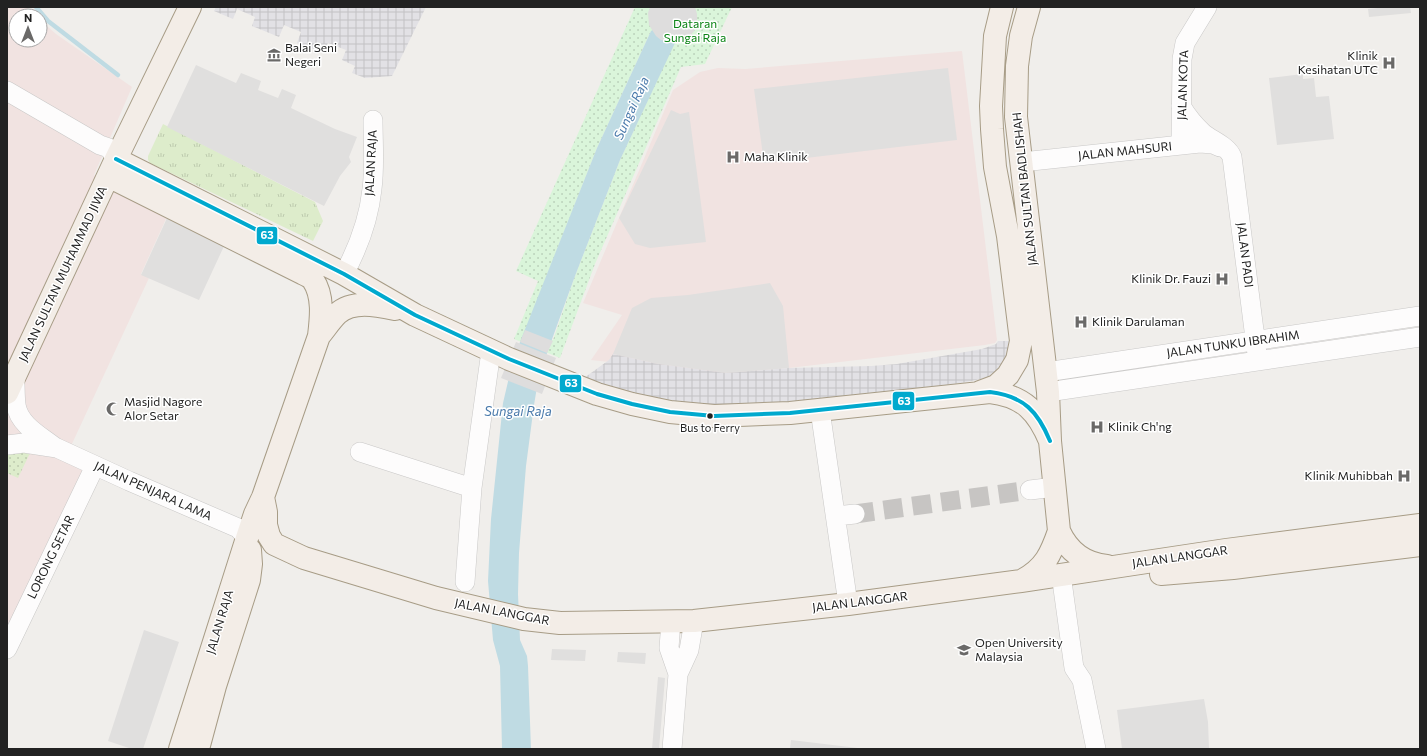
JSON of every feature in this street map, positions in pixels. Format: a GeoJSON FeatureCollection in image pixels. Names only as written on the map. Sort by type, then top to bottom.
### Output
{"type":"FeatureCollection","features":[{"type":"Feature","properties":{"kind":"main road","name":"JALAN SULTAN MUHAMMAD JIWA"},"geometry":{"type":"LineString","coordinates":[[11,385],[112,167],[190,7]]}},
{"type":"Feature","properties":{"kind":"main road","name":"JALAN SULTAN BADLISHAH"},"geometry":{"type":"LineString","coordinates":[[980,392],[996,386],[1008,375],[1017,360],[1021,341],[1008,236],[995,167],[992,130],[991,106],[995,36],[1002,7]]}},
{"type":"Feature","properties":{"kind":"main road","name":"JALAN SULTAN BADLISHAH"},"geometry":{"type":"LineString","coordinates":[[1029,7],[1021,36],[1017,66],[1016,117],[1047,382],[1050,441],[1059,531]]}},
{"type":"Feature","properties":{"kind":"main road"},"geometry":{"type":"LineString","coordinates":[[112,167],[344,274],[404,310],[500,355],[604,396],[670,412],[714,416],[820,410],[980,392],[1001,393],[1020,401],[1036,414],[1050,441]]}},
{"type":"Feature","properties":{"kind":"main road"},"geometry":{"type":"LineString","coordinates":[[112,167],[312,280],[318,292],[321,306],[319,336]]}},
{"type":"Feature","properties":{"kind":"main road"},"geometry":{"type":"LineString","coordinates":[[319,336],[338,314],[348,307],[367,305],[404,310]]}},
{"type":"Feature","properties":{"kind":"main road","name":"JALAN RAJA"},"geometry":{"type":"LineString","coordinates":[[180,749],[255,514],[263,497],[319,336]]}},
{"type":"Feature","properties":{"kind":"main road","name":"JALAN RAJA"},"geometry":{"type":"LineString","coordinates":[[263,497],[266,512],[266,525],[269,536]]}},
{"type":"Feature","properties":{"kind":"main road"},"geometry":{"type":"LineString","coordinates":[[1059,531],[1064,541],[1080,557],[1102,565],[1117,566],[1139,555],[1164,547],[1420,514]]}},
{"type":"Feature","properties":{"kind":"main road","name":"JALAN LANGGAR"},"geometry":{"type":"LineString","coordinates":[[269,536],[274,544],[304,558],[436,598],[524,619],[560,623],[694,621],[848,604],[1226,550],[1420,525]]}},
{"type":"Feature","properties":{"kind":"main road"},"geometry":{"type":"LineString","coordinates":[[1021,580],[1031,576],[1046,561],[1052,552],[1059,531]]}},
{"type":"Feature","properties":{"kind":"main road"},"geometry":{"type":"LineString","coordinates":[[247,538],[251,564],[249,580]]}},
{"type":"Feature","properties":{"kind":"main road"},"geometry":{"type":"LineString","coordinates":[[1071,573],[1094,582],[1178,572],[1233,568],[1420,545]]}},
{"type":"Feature","properties":{"kind":"main road","name":"JALAN LANGGAR"},"geometry":{"type":"LineString","coordinates":[[249,580],[262,561],[275,555],[304,558]]}},
{"type":"Feature","properties":{"kind":"main road","name":"JALAN RAJA"},"geometry":{"type":"LineString","coordinates":[[198,749],[215,686],[249,580]]}},
{"type":"Feature","properties":{"kind":"street","name":"JALAN KOTA"},"geometry":{"type":"LineString","coordinates":[[1182,145],[1182,59],[1185,43],[1207,7]]}},
{"type":"Feature","properties":{"kind":"street"},"geometry":{"type":"LineString","coordinates":[[7,91],[100,145],[109,148],[112,167]]}},
{"type":"Feature","properties":{"kind":"street"},"geometry":{"type":"LineString","coordinates":[[1181,106],[1202,132],[1227,150]]}},
{"type":"Feature","properties":{"kind":"street","name":"JALAN RAJA"},"geometry":{"type":"LineString","coordinates":[[344,274],[354,257],[366,220],[372,190],[373,120]]}},
{"type":"Feature","properties":{"kind":"street","name":"JALAN MAHSURI"},"geometry":{"type":"LineString","coordinates":[[1022,162],[1207,143],[1227,150]]}},
{"type":"Feature","properties":{"kind":"street","name":"JALAN PADI"},"geometry":{"type":"LineString","coordinates":[[1227,150],[1232,156],[1258,361]]}},
{"type":"Feature","properties":{"kind":"street","name":"JALAN TUNKU IBRAHIM"},"geometry":{"type":"LineString","coordinates":[[1047,382],[1256,341],[1420,316]]}},
{"type":"Feature","properties":{"kind":"street","name":"JALAN TUNKU IBRAHIM"},"geometry":{"type":"LineString","coordinates":[[1047,382],[1258,361],[1420,337]]}},
{"type":"Feature","properties":{"kind":"street"},"geometry":{"type":"LineString","coordinates":[[466,582],[472,488],[500,355]]}},
{"type":"Feature","properties":{"kind":"street","name":"JALAN PENJARA LAMA"},"geometry":{"type":"LineString","coordinates":[[11,385],[19,416],[24,423],[57,448],[238,528],[247,538]]}},
{"type":"Feature","properties":{"kind":"street"},"geometry":{"type":"LineString","coordinates":[[820,410],[848,604]]}},
{"type":"Feature","properties":{"kind":"street","name":"JALAN PENJARA LAMA"},"geometry":{"type":"LineString","coordinates":[[7,445],[24,443],[57,448]]}},
{"type":"Feature","properties":{"kind":"street"},"geometry":{"type":"LineString","coordinates":[[360,452],[472,488]]}},
{"type":"Feature","properties":{"kind":"street","name":"LORONG SETAR"},"geometry":{"type":"LineString","coordinates":[[7,648],[95,466]]}},
{"type":"Feature","properties":{"kind":"street"},"geometry":{"type":"LineString","coordinates":[[1030,490],[1054,487]]}},
{"type":"Feature","properties":{"kind":"street"},"geometry":{"type":"LineString","coordinates":[[836,516],[856,514]]}},
{"type":"Feature","properties":{"kind":"street"},"geometry":{"type":"LineString","coordinates":[[1071,573],[1086,666],[1082,680],[1096,749]]}},
{"type":"Feature","properties":{"kind":"street"},"geometry":{"type":"LineString","coordinates":[[671,621],[669,648],[678,674]]}},
{"type":"Feature","properties":{"kind":"street"},"geometry":{"type":"LineString","coordinates":[[672,749],[678,674],[689,650],[694,621]]}},
{"type":"Feature","properties":{"kind":"shaded area"},"geometry":{"type":"Polygon","coordinates":[[[7,7],[26,7],[27,8],[8,8],[8,48],[48,48],[48,27],[132,87],[94,175],[170,210],[141,274],[149,278],[64,461],[88,473],[7,638],[7,7]]]}},
{"type":"Feature","properties":{"kind":"shaded area"},"geometry":{"type":"Polygon","coordinates":[[[216,7],[426,7],[392,76],[365,78],[352,73],[355,66],[342,60],[346,50],[328,43],[324,53],[297,43],[301,32],[284,25],[279,37],[252,26],[255,17],[237,9],[233,19],[214,11],[216,7]]]}},
{"type":"Feature","properties":{"kind":"shaded area"},"geometry":{"type":"Polygon","coordinates":[[[1410,7],[1411,13],[1369,17],[1368,9],[1410,7]]]}},
{"type":"Feature","properties":{"kind":"shaded area"},"geometry":{"type":"Polygon","coordinates":[[[962,51],[997,340],[995,343],[789,368],[727,373],[692,371],[591,360],[622,315],[583,303],[673,90],[700,72],[718,68],[745,69],[962,51]]]}},
{"type":"Feature","properties":{"kind":"shaded area"},"geometry":{"type":"Polygon","coordinates":[[[196,65],[236,83],[241,73],[261,81],[258,90],[278,98],[282,89],[296,95],[291,108],[335,129],[357,137],[349,157],[351,162],[340,176],[324,206],[167,127],[196,65]]]}},
{"type":"Feature","properties":{"kind":"shaded area"},"geometry":{"type":"Polygon","coordinates":[[[948,68],[957,140],[764,163],[754,89],[948,68]]]}},
{"type":"Feature","properties":{"kind":"shaded area"},"geometry":{"type":"Polygon","coordinates":[[[1303,74],[1303,79],[1314,78],[1316,97],[1329,96],[1334,139],[1277,145],[1269,78],[1303,74]]]}},
{"type":"Feature","properties":{"kind":"shaded area"},"geometry":{"type":"Polygon","coordinates":[[[671,110],[680,114],[689,112],[706,242],[650,248],[635,244],[619,218],[671,110]]]}},
{"type":"Feature","properties":{"kind":"shaded area"},"geometry":{"type":"Polygon","coordinates":[[[167,218],[225,244],[199,300],[141,275],[167,218]]]}},
{"type":"Feature","properties":{"kind":"shaded area"},"geometry":{"type":"Polygon","coordinates":[[[770,283],[783,306],[789,368],[726,373],[658,364],[613,354],[632,308],[651,298],[688,295],[770,283]]]}},
{"type":"Feature","properties":{"kind":"shaded area"},"geometry":{"type":"Polygon","coordinates":[[[998,341],[1010,341],[1011,344],[1008,357],[996,373],[986,378],[961,383],[863,396],[732,407],[683,403],[613,390],[584,378],[609,360],[613,354],[658,364],[726,373],[789,368],[897,364],[982,349],[996,344],[998,341]]]}},
{"type":"Feature","properties":{"kind":"shaded area"},"geometry":{"type":"Polygon","coordinates":[[[144,630],[179,642],[143,749],[132,749],[108,741],[144,630]]]}},
{"type":"Feature","properties":{"kind":"shaded area"},"geometry":{"type":"Polygon","coordinates":[[[552,649],[586,650],[585,661],[551,660],[552,649]]]}},
{"type":"Feature","properties":{"kind":"shaded area"},"geometry":{"type":"Polygon","coordinates":[[[618,652],[646,653],[645,664],[617,662],[618,652]]]}},
{"type":"Feature","properties":{"kind":"shaded area"},"geometry":{"type":"Polygon","coordinates":[[[658,677],[665,678],[659,749],[652,749],[658,677]]]}},
{"type":"Feature","properties":{"kind":"shaded area"},"geometry":{"type":"Polygon","coordinates":[[[1204,699],[1208,722],[1209,748],[1122,749],[1117,710],[1204,699]]]}},
{"type":"Feature","properties":{"kind":"shaded area"},"geometry":{"type":"Polygon","coordinates":[[[791,740],[866,749],[790,749],[791,740]]]}},
{"type":"Feature","properties":{"kind":"green space","name":"Dataran Sungai Raja"},"geometry":{"type":"Polygon","coordinates":[[[635,7],[732,7],[705,64],[681,67],[595,264],[560,358],[514,339],[538,281],[516,271],[635,7]],[[651,31],[597,148],[526,329],[553,340],[575,276],[620,160],[674,43],[651,31]]]}},
{"type":"Feature","properties":{"kind":"green space"},"geometry":{"type":"Polygon","coordinates":[[[163,124],[315,202],[323,221],[313,241],[150,163],[148,156],[163,124]]]}},
{"type":"Feature","properties":{"kind":"green space"},"geometry":{"type":"Polygon","coordinates":[[[31,451],[18,478],[7,473],[7,452],[31,451]]]}},
{"type":"Feature","properties":{"kind":"water","name":"Sungai Raja"},"geometry":{"type":"Polygon","coordinates":[[[694,7],[675,43],[620,160],[575,276],[547,353],[537,387],[526,466],[519,553],[518,594],[520,640],[527,656],[528,666],[531,749],[502,749],[500,666],[493,640],[488,581],[491,519],[503,403],[510,373],[520,342],[597,148],[651,31],[694,7]]]}},
{"type":"Feature","properties":{"kind":"pier"},"geometry":{"type":"Polygon","coordinates":[[[650,7],[695,7],[697,22],[695,30],[683,41],[675,43],[661,40],[656,36],[649,25],[648,13],[650,7]]]}},
{"type":"Feature","properties":{"kind":"pier"},"geometry":{"type":"Polygon","coordinates":[[[525,330],[553,341],[547,353],[520,342],[525,330]]]}},
{"type":"Feature","properties":{"kind":"pier"},"geometry":{"type":"Polygon","coordinates":[[[516,342],[556,358],[542,394],[501,378],[516,342]]]}},
{"type":"Feature","properties":{"kind":"waterway"},"geometry":{"type":"LineString","coordinates":[[36,7],[48,21],[118,75]]}},
{"type":"Feature","properties":{"kind":"tunnel"},"geometry":{"type":"LineString","coordinates":[[855,514],[1030,490]]}},
{"type":"Feature","properties":{"kind":"transit line","name":"63"},"geometry":{"type":"LineString","coordinates":[[116,159],[344,274],[415,315],[509,359],[597,394],[632,404],[670,412],[714,416],[790,413],[990,392],[1012,397],[1028,407],[1035,414],[1050,441]]}},
{"type":"Feature","properties":{"kind":"place","name":"Balai Seni Negeri"},"geometry":{"type":"Point","coordinates":[274,55]}},
{"type":"Feature","properties":{"kind":"place","name":"Klinik Kesihatan UTC"},"geometry":{"type":"Point","coordinates":[1389,63]}},
{"type":"Feature","properties":{"kind":"place","name":"Maha Klinik"},"geometry":{"type":"Point","coordinates":[733,157]}},
{"type":"Feature","properties":{"kind":"place","name":"Klinik Dr. Fauzi"},"geometry":{"type":"Point","coordinates":[1222,279]}},
{"type":"Feature","properties":{"kind":"place","name":"Klinik Darulaman"},"geometry":{"type":"Point","coordinates":[1081,322]}},
{"type":"Feature","properties":{"kind":"place","name":"Masjid Nagore Alor Setar"},"geometry":{"type":"Point","coordinates":[113,409]}},
{"type":"Feature","properties":{"kind":"place","name":"Bus to Ferry"},"geometry":{"type":"Point","coordinates":[710,416]}},
{"type":"Feature","properties":{"kind":"place","name":"Klinik Ch'ng"},"geometry":{"type":"Point","coordinates":[1097,427]}},
{"type":"Feature","properties":{"kind":"place","name":"Klinik Muhibbah"},"geometry":{"type":"Point","coordinates":[1404,476]}},
{"type":"Feature","properties":{"kind":"place","name":"Open University Malaysia"},"geometry":{"type":"Point","coordinates":[964,650]}}]}
